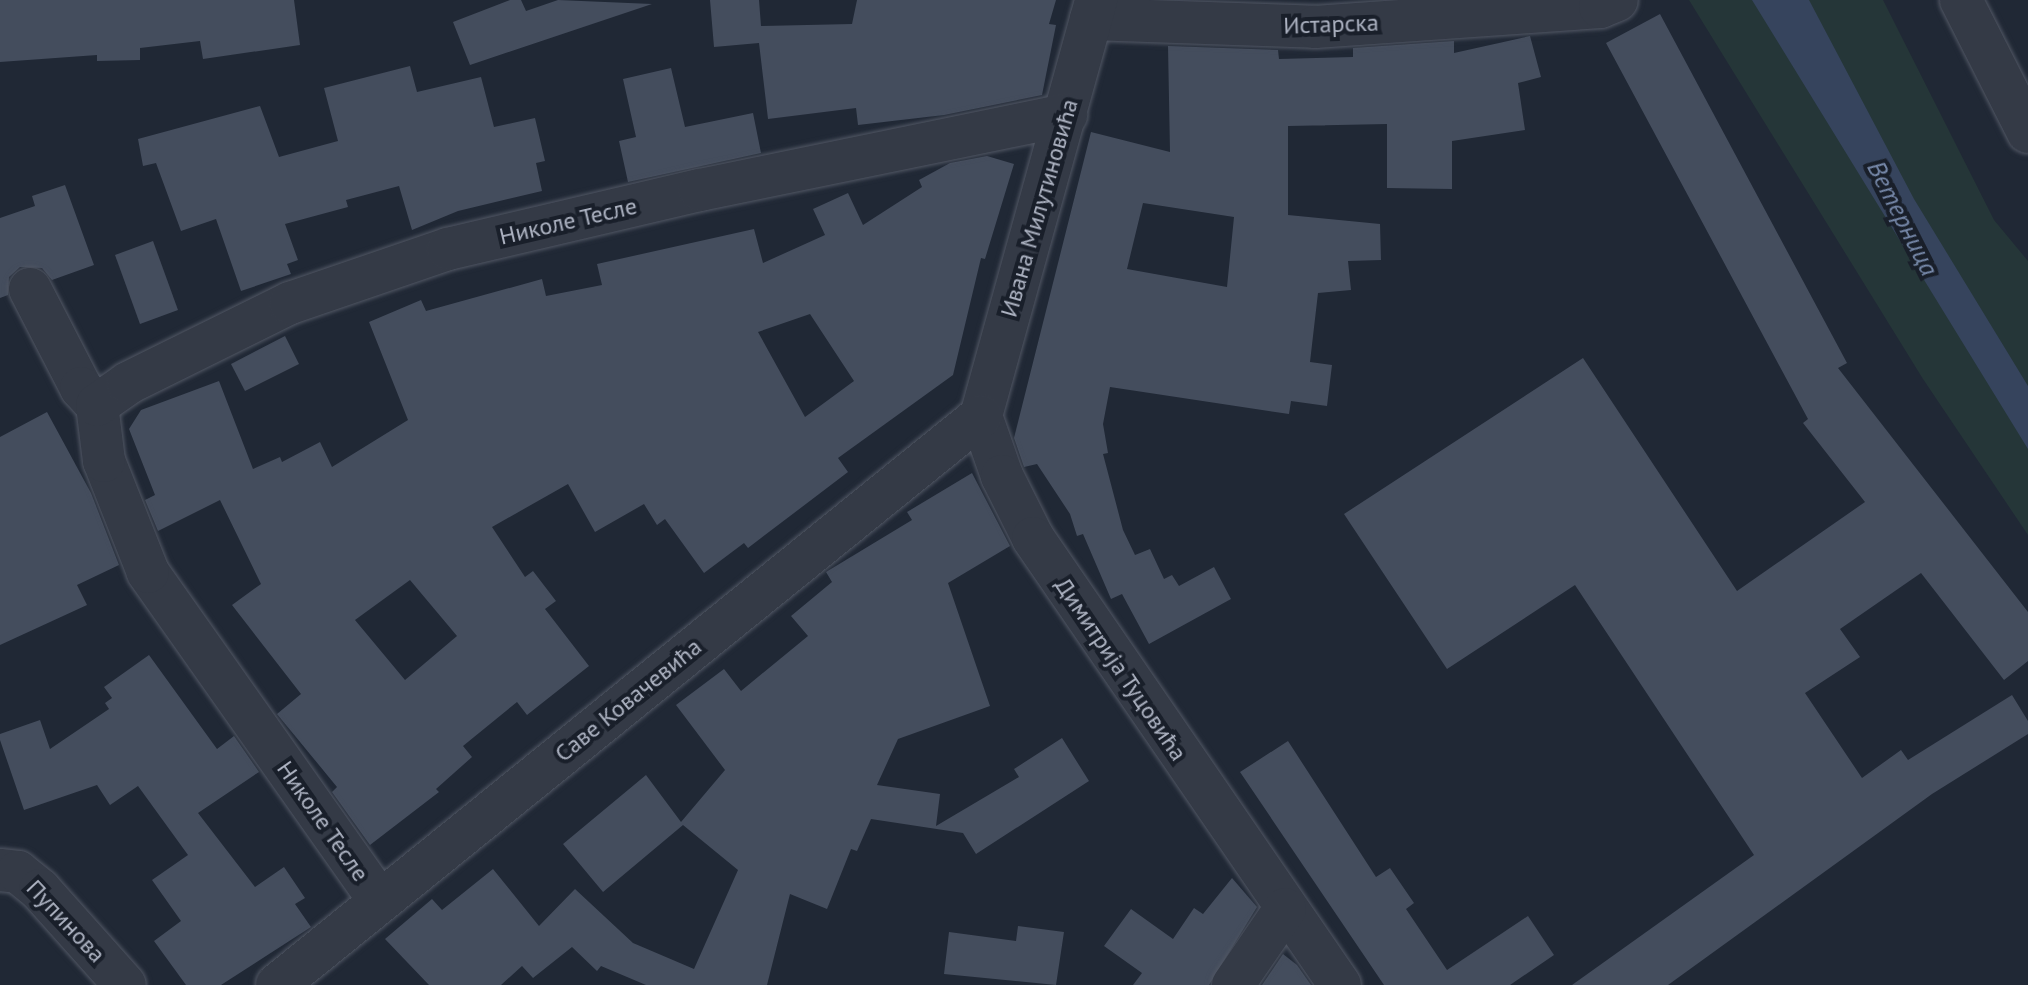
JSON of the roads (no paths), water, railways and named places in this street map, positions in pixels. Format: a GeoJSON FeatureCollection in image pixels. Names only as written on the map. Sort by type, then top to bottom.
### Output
{"type":"FeatureCollection","features":[{"type":"Feature","properties":{"kind":"street","name":"Истарска"},"geometry":{"type":"LineString","coordinates":[[1093,10],[1315,27],[1600,7],[1617,0]]}},
{"type":"Feature","properties":{"kind":"street"},"geometry":{"type":"LineString","coordinates":[[1961,0],[2028,132]]}},
{"type":"Feature","properties":{"kind":"street","name":"Ивана Милутиновића"},"geometry":{"type":"LineString","coordinates":[[981,416],[1093,10]]}},
{"type":"Feature","properties":{"kind":"street","name":"Николе Тесле"},"geometry":{"type":"LineString","coordinates":[[97,405],[128,383],[290,303],[448,249],[700,190],[1066,115]]}},
{"type":"Feature","properties":{"kind":"street","name":"Николе Тесле"},"geometry":{"type":"LineString","coordinates":[[30,289],[81,388],[97,405],[104,461],[148,572],[379,900]]}},
{"type":"Feature","properties":{"kind":"street","name":"Саве Ковачевића"},"geometry":{"type":"LineString","coordinates":[[277,985],[981,416]]}},
{"type":"Feature","properties":{"kind":"street","name":"Димитрија Туцовића"},"geometry":{"type":"LineString","coordinates":[[981,416],[1002,476],[1033,538],[1340,985]]}},
{"type":"Feature","properties":{"kind":"street","name":"Пупинова"},"geometry":{"type":"LineString","coordinates":[[0,870],[18,872],[40,890],[125,985]]}},
{"type":"Feature","properties":{"kind":"street"},"geometry":{"type":"LineString","coordinates":[[1233,985],[1285,909]]}},
{"type":"Feature","properties":{"kind":"water","name":"Ветерница"},"geometry":{"type":"Polygon","coordinates":[[[1752,0],[1809,0],[1914,199],[2028,386],[2028,449],[1752,0]]]}}]}
